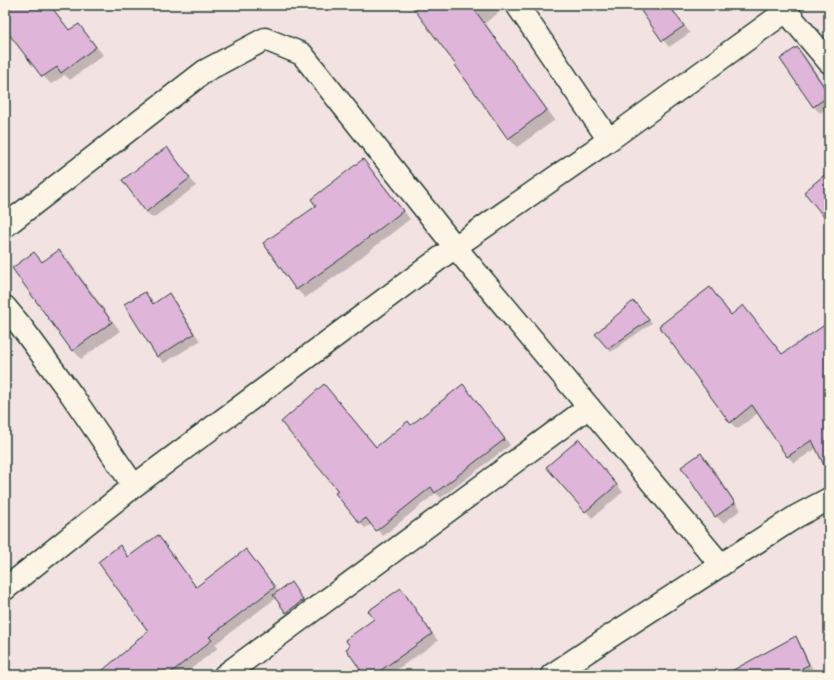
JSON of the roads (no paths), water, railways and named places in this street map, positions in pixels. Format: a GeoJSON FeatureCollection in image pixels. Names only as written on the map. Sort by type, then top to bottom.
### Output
{"type":"FeatureCollection","features":[{"type":"Feature","properties":{"kind":"street"},"geometry":{"type":"LineString","coordinates":[[517,5],[609,140]]}},
{"type":"Feature","properties":{"kind":"street"},"geometry":{"type":"LineString","coordinates":[[5,588],[134,486],[455,247],[609,140],[785,8],[829,62]]}},
{"type":"Feature","properties":{"kind":"street"},"geometry":{"type":"LineString","coordinates":[[5,226],[205,72],[265,39],[302,54],[455,247],[721,565]]}},
{"type":"Feature","properties":{"kind":"street"},"geometry":{"type":"LineString","coordinates":[[5,307],[71,394],[134,486]]}},
{"type":"Feature","properties":{"kind":"street"},"geometry":{"type":"LineString","coordinates":[[225,675],[589,407]]}},
{"type":"Feature","properties":{"kind":"street"},"geometry":{"type":"LineString","coordinates":[[552,675],[798,516],[829,499]]}}]}
